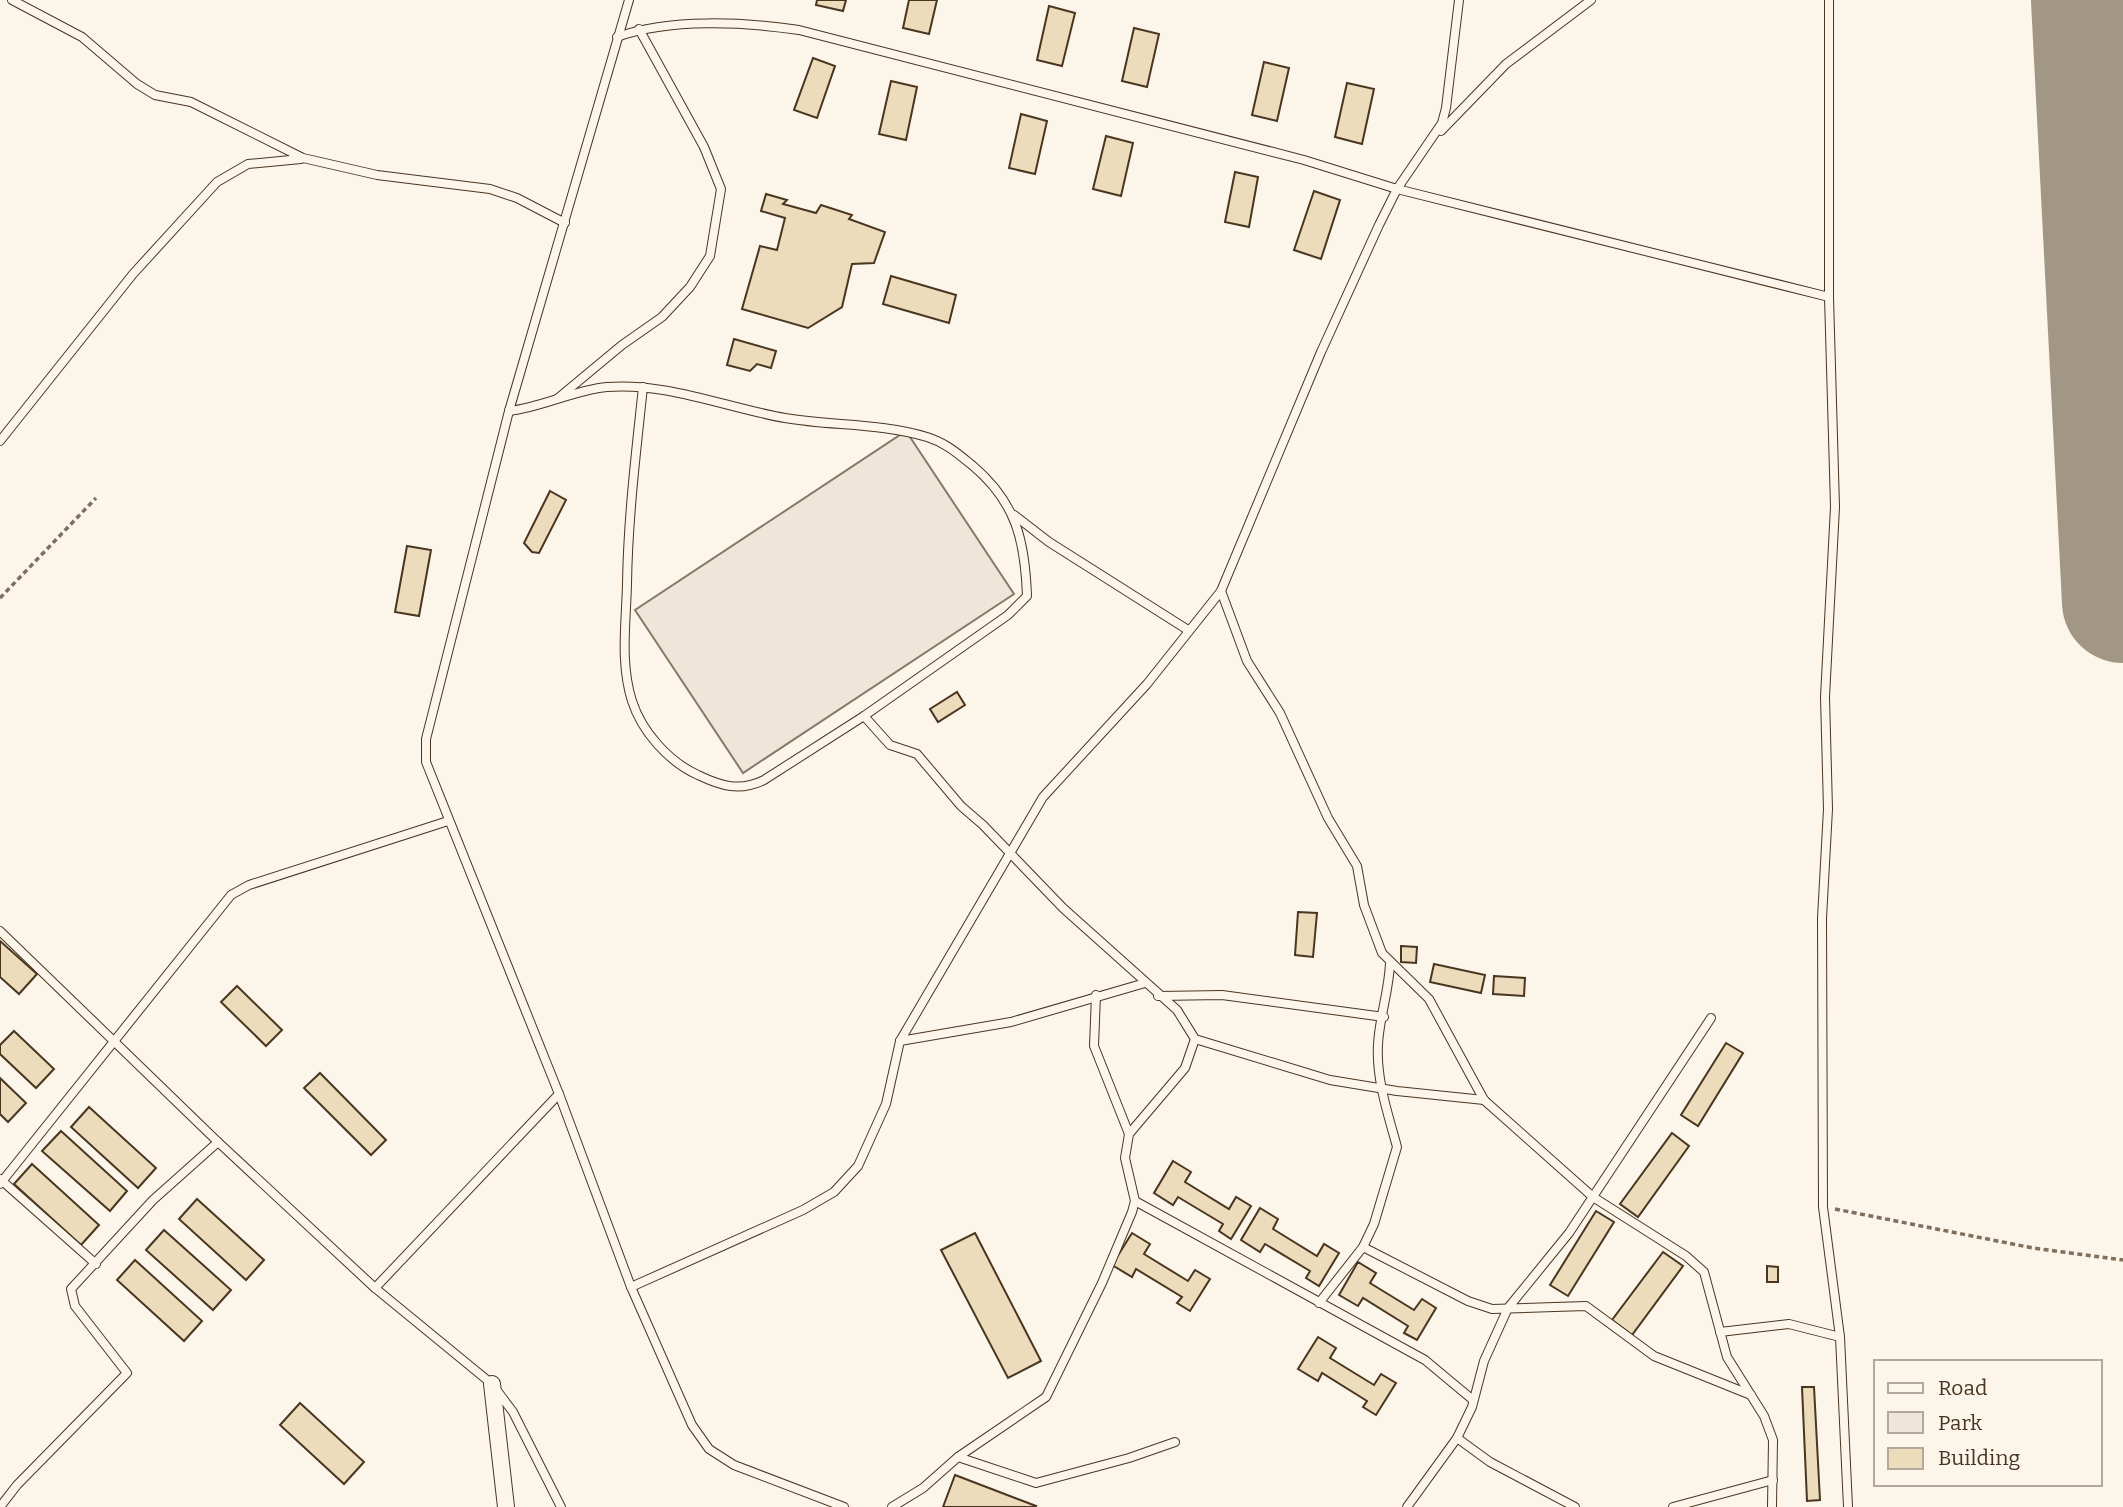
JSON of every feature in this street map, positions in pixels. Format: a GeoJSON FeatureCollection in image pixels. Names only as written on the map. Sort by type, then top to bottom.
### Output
{"type":"FeatureCollection","features":[{"type":"Feature","properties":{"kind":"street"},"geometry":{"type":"LineString","coordinates":[[492,1384],[506,1507]]}},
{"type":"Feature","properties":{"kind":"lane"},"geometry":{"type":"LineString","coordinates":[[12,0],[82,37],[137,85],[155,95],[191,102],[303,158],[377,175],[490,189],[517,198],[565,223]]}},
{"type":"Feature","properties":{"kind":"lane"},"geometry":{"type":"LineString","coordinates":[[629,0],[509,411],[426,739],[426,762],[559,1094],[631,1287],[692,1425],[709,1449],[734,1465],[844,1507]]}},
{"type":"Feature","properties":{"kind":"lane"},"geometry":{"type":"LineString","coordinates":[[1432,141],[1446,108],[1459,0]]}},
{"type":"Feature","properties":{"kind":"lane"},"geometry":{"type":"LineString","coordinates":[[631,1287],[803,1210],[834,1192],[859,1166],[886,1104],[900,1041],[1043,797],[1147,684],[1221,591],[1321,352],[1398,189],[1432,141],[1506,64],[1591,0]]}},
{"type":"Feature","properties":{"kind":"lane"},"geometry":{"type":"LineString","coordinates":[[1829,0],[1829,297],[1835,508],[1825,697],[1828,810],[1822,918],[1823,1207],[1840,1337],[1848,1507]]}},
{"type":"Feature","properties":{"kind":"lane"},"geometry":{"type":"LineString","coordinates":[[617,37],[639,29],[747,22],[799,30],[1291,157],[1398,189],[1829,297]]}},
{"type":"Feature","properties":{"kind":"lane"},"geometry":{"type":"LineString","coordinates":[[555,401],[622,345],[662,317],[690,287],[709,256],[721,189],[704,147],[639,29]]}},
{"type":"Feature","properties":{"kind":"lane"},"geometry":{"type":"LineString","coordinates":[[0,441],[134,274],[217,182],[248,164],[303,158]]}},
{"type":"Feature","properties":{"kind":"lane"},"geometry":{"type":"LineString","coordinates":[[509,411],[536,408],[605,387],[643,387],[786,418],[925,436],[948,445],[993,483],[1014,515],[1026,559],[1027,596],[1008,615],[864,716],[747,788],[718,784],[689,771],[644,730],[628,682],[624,632],[626,547],[643,387]]}},
{"type":"Feature","properties":{"kind":"lane"},"geometry":{"type":"LineString","coordinates":[[1014,515],[1049,542],[1188,631]]}},
{"type":"Feature","properties":{"kind":"lane"},"geometry":{"type":"LineString","coordinates":[[1221,591],[1247,661],[1280,713],[1328,818],[1357,866],[1364,905],[1375,937],[1390,963],[1409,977],[1429,999],[1485,1100],[1593,1197],[1698,1265],[1707,1281],[1727,1357],[1753,1395],[1773,1440],[1772,1507]]}},
{"type":"Feature","properties":{"kind":"lane"},"geometry":{"type":"LineString","coordinates":[[864,716],[890,745],[917,754],[961,806],[983,825],[1009,854],[1158,996],[1177,1010],[1195,1039],[1304,1073],[1381,1088],[1485,1100]]}},
{"type":"Feature","properties":{"kind":"lane"},"geometry":{"type":"LineString","coordinates":[[96,1264],[1,1181],[116,1043],[204,926],[240,888],[448,821]]}},
{"type":"Feature","properties":{"kind":"lane"},"geometry":{"type":"LineString","coordinates":[[0,931],[218,1142],[375,1287],[492,1384],[513,1412],[561,1507]]}},
{"type":"Feature","properties":{"kind":"lane"},"geometry":{"type":"LineString","coordinates":[[1320,1303],[1363,1247],[1374,1224],[1382,1189],[1396,1156],[1397,1147],[1381,1088],[1378,1044],[1389,992],[1390,963]]}},
{"type":"Feature","properties":{"kind":"lane"},"geometry":{"type":"LineString","coordinates":[[900,1041],[1011,1022],[1096,995],[1145,983]]}},
{"type":"Feature","properties":{"kind":"lane"},"geometry":{"type":"LineString","coordinates":[[1096,995],[1094,1046],[1129,1134]]}},
{"type":"Feature","properties":{"kind":"lane"},"geometry":{"type":"LineString","coordinates":[[1158,996],[1222,995],[1384,1017]]}},
{"type":"Feature","properties":{"kind":"lane"},"geometry":{"type":"LineString","coordinates":[[1407,1507],[1457,1438],[1473,1400],[1484,1361],[1508,1308],[1569,1233],[1710,1018]]}},
{"type":"Feature","properties":{"kind":"lane"},"geometry":{"type":"LineString","coordinates":[[892,1507],[923,1488],[958,1457],[1046,1396],[1102,1283],[1135,1201],[1125,1158],[1129,1134],[1185,1068],[1195,1039]]}},
{"type":"Feature","properties":{"kind":"lane"},"geometry":{"type":"LineString","coordinates":[[375,1287],[559,1094]]}},
{"type":"Feature","properties":{"kind":"lane"},"geometry":{"type":"LineString","coordinates":[[0,1507],[17,1485],[127,1373],[71,1298],[71,1289],[153,1200],[218,1142]]}},
{"type":"Feature","properties":{"kind":"lane"},"geometry":{"type":"LineString","coordinates":[[1135,1201],[1425,1360],[1473,1400]]}},
{"type":"Feature","properties":{"kind":"lane"},"geometry":{"type":"LineString","coordinates":[[1363,1247],[1468,1300],[1498,1311],[1508,1308],[1587,1306],[1654,1356],[1753,1395]]}},
{"type":"Feature","properties":{"kind":"lane"},"geometry":{"type":"LineString","coordinates":[[1720,1332],[1790,1324],[1840,1337]]}},
{"type":"Feature","properties":{"kind":"lane"},"geometry":{"type":"LineString","coordinates":[[1457,1438],[1490,1462],[1575,1507]]}},
{"type":"Feature","properties":{"kind":"lane"},"geometry":{"type":"LineString","coordinates":[[958,1457],[1036,1483],[1117,1462],[1175,1441]]}},
{"type":"Feature","properties":{"kind":"lane"},"geometry":{"type":"LineString","coordinates":[[1673,1507],[1773,1480]]}},
{"type":"Feature","properties":{"kind":"path"},"geometry":{"type":"LineString","coordinates":[[0,598],[96,498]]}},
{"type":"Feature","properties":{"kind":"path"},"geometry":{"type":"LineString","coordinates":[[1823,1207],[2033,1248],[2123,1260]]}},
{"type":"Feature","properties":{"kind":"green space"},"geometry":{"type":"Polygon","coordinates":[[[906,431],[1014,594],[743,773],[635,610],[906,431]]]}},
{"type":"Feature","properties":{"kind":"building"},"geometry":{"type":"Polygon","coordinates":[[[817,0],[846,0],[843,11],[816,5],[817,0]]]}},
{"type":"Feature","properties":{"kind":"building"},"geometry":{"type":"Polygon","coordinates":[[[909,0],[937,0],[929,34],[903,28],[909,0]]]}},
{"type":"Feature","properties":{"kind":"building"},"geometry":{"type":"Polygon","coordinates":[[[1049,6],[1075,13],[1062,66],[1037,60],[1049,6]]]}},
{"type":"Feature","properties":{"kind":"building"},"geometry":{"type":"Polygon","coordinates":[[[1134,28],[1159,34],[1147,87],[1122,81],[1134,28]]]}},
{"type":"Feature","properties":{"kind":"building"},"geometry":{"type":"Polygon","coordinates":[[[813,58],[835,66],[817,118],[794,110],[813,58]]]}},
{"type":"Feature","properties":{"kind":"building"},"geometry":{"type":"Polygon","coordinates":[[[1264,62],[1289,68],[1277,121],[1252,115],[1264,62]]]}},
{"type":"Feature","properties":{"kind":"building"},"geometry":{"type":"Polygon","coordinates":[[[891,81],[917,87],[906,140],[879,134],[891,81]]]}},
{"type":"Feature","properties":{"kind":"building"},"geometry":{"type":"Polygon","coordinates":[[[1347,83],[1374,89],[1362,144],[1335,137],[1347,83]]]}},
{"type":"Feature","properties":{"kind":"building"},"geometry":{"type":"Polygon","coordinates":[[[1021,114],[1047,121],[1035,174],[1009,168],[1021,114]]]}},
{"type":"Feature","properties":{"kind":"building"},"geometry":{"type":"Polygon","coordinates":[[[1106,136],[1133,143],[1121,196],[1093,189],[1106,136]]]}},
{"type":"Feature","properties":{"kind":"building"},"geometry":{"type":"Polygon","coordinates":[[[1235,172],[1258,177],[1249,227],[1225,222],[1235,172]]]}},
{"type":"Feature","properties":{"kind":"building"},"geometry":{"type":"Polygon","coordinates":[[[1314,191],[1340,200],[1321,259],[1294,250],[1314,191]]]}},
{"type":"Feature","properties":{"kind":"building"},"geometry":{"type":"Polygon","coordinates":[[[766,194],[787,200],[783,204],[816,213],[821,205],[852,215],[849,219],[885,232],[874,263],[852,264],[842,307],[808,328],[742,309],[760,246],[777,250],[785,218],[761,211],[766,194]]]}},
{"type":"Feature","properties":{"kind":"building"},"geometry":{"type":"Polygon","coordinates":[[[891,276],[956,295],[949,323],[883,304],[891,276]]]}},
{"type":"Feature","properties":{"kind":"building"},"geometry":{"type":"Polygon","coordinates":[[[734,339],[776,351],[771,368],[757,364],[750,371],[727,365],[734,339]]]}},
{"type":"Feature","properties":{"kind":"building"},"geometry":{"type":"Polygon","coordinates":[[[550,491],[566,500],[539,553],[532,552],[524,543],[550,491]]]}},
{"type":"Feature","properties":{"kind":"building"},"geometry":{"type":"Polygon","coordinates":[[[407,546],[431,550],[419,616],[395,612],[407,546]]]}},
{"type":"Feature","properties":{"kind":"building"},"geometry":{"type":"Polygon","coordinates":[[[957,692],[965,705],[938,722],[930,709],[957,692]]]}},
{"type":"Feature","properties":{"kind":"building"},"geometry":{"type":"Polygon","coordinates":[[[1298,912],[1317,913],[1313,957],[1295,955],[1298,912]]]}},
{"type":"Feature","properties":{"kind":"building"},"geometry":{"type":"Polygon","coordinates":[[[0,941],[37,974],[19,994],[0,977],[0,941]]]}},
{"type":"Feature","properties":{"kind":"building"},"geometry":{"type":"Polygon","coordinates":[[[1401,946],[1417,947],[1416,963],[1401,962],[1401,946]]]}},
{"type":"Feature","properties":{"kind":"building"},"geometry":{"type":"Polygon","coordinates":[[[1434,964],[1485,975],[1481,993],[1430,982],[1434,964]]]}},
{"type":"Feature","properties":{"kind":"building"},"geometry":{"type":"Polygon","coordinates":[[[1494,976],[1525,978],[1524,996],[1493,994],[1494,976]]]}},
{"type":"Feature","properties":{"kind":"building"},"geometry":{"type":"Polygon","coordinates":[[[237,986],[282,1030],[266,1046],[221,1002],[237,986]]]}},
{"type":"Feature","properties":{"kind":"building"},"geometry":{"type":"Polygon","coordinates":[[[14,1031],[54,1069],[36,1088],[0,1054],[0,1045],[14,1031]]]}},
{"type":"Feature","properties":{"kind":"building"},"geometry":{"type":"Polygon","coordinates":[[[1726,1043],[1743,1053],[1698,1126],[1681,1115],[1726,1043]]]}},
{"type":"Feature","properties":{"kind":"building"},"geometry":{"type":"Polygon","coordinates":[[[320,1073],[386,1140],[371,1155],[304,1088],[320,1073]]]}},
{"type":"Feature","properties":{"kind":"building"},"geometry":{"type":"Polygon","coordinates":[[[0,1078],[26,1103],[8,1122],[0,1114],[0,1078]]]}},
{"type":"Feature","properties":{"kind":"building"},"geometry":{"type":"Polygon","coordinates":[[[89,1107],[156,1168],[138,1188],[71,1127],[89,1107]]]}},
{"type":"Feature","properties":{"kind":"building"},"geometry":{"type":"Polygon","coordinates":[[[61,1131],[127,1191],[110,1211],[42,1151],[61,1131]]]}},
{"type":"Feature","properties":{"kind":"building"},"geometry":{"type":"Polygon","coordinates":[[[1672,1133],[1689,1146],[1638,1217],[1620,1204],[1672,1133]]]}},
{"type":"Feature","properties":{"kind":"building"},"geometry":{"type":"Polygon","coordinates":[[[1173,1161],[1191,1172],[1185,1182],[1229,1209],[1236,1197],[1251,1206],[1231,1239],[1219,1231],[1223,1224],[1178,1197],[1173,1205],[1154,1193],[1173,1161]]]}},
{"type":"Feature","properties":{"kind":"building"},"geometry":{"type":"Polygon","coordinates":[[[32,1164],[99,1225],[81,1245],[14,1184],[32,1164]]]}},
{"type":"Feature","properties":{"kind":"building"},"geometry":{"type":"Polygon","coordinates":[[[197,1199],[264,1260],[246,1280],[179,1219],[197,1199]]]}},
{"type":"Feature","properties":{"kind":"building"},"geometry":{"type":"Polygon","coordinates":[[[1260,1208],[1278,1219],[1273,1229],[1317,1256],[1324,1244],[1339,1253],[1319,1286],[1306,1278],[1310,1271],[1265,1244],[1260,1252],[1241,1240],[1260,1208]]]}},
{"type":"Feature","properties":{"kind":"building"},"geometry":{"type":"Polygon","coordinates":[[[1596,1211],[1614,1222],[1568,1296],[1550,1285],[1596,1211]]]}},
{"type":"Feature","properties":{"kind":"building"},"geometry":{"type":"Polygon","coordinates":[[[164,1230],[231,1290],[213,1310],[146,1250],[164,1230]]]}},
{"type":"Feature","properties":{"kind":"building"},"geometry":{"type":"Polygon","coordinates":[[[975,1233],[1041,1361],[1008,1378],[941,1250],[975,1233]]]}},
{"type":"Feature","properties":{"kind":"building"},"geometry":{"type":"Polygon","coordinates":[[[1132,1233],[1150,1244],[1144,1254],[1188,1281],[1195,1270],[1210,1279],[1190,1311],[1177,1303],[1182,1297],[1136,1269],[1132,1277],[1112,1265],[1132,1233]]]}},
{"type":"Feature","properties":{"kind":"building"},"geometry":{"type":"Polygon","coordinates":[[[1663,1252],[1683,1266],[1632,1335],[1612,1320],[1663,1252]]]}},
{"type":"Feature","properties":{"kind":"building"},"geometry":{"type":"Polygon","coordinates":[[[135,1260],[202,1321],[184,1341],[117,1280],[135,1260]]]}},
{"type":"Feature","properties":{"kind":"building"},"geometry":{"type":"Polygon","coordinates":[[[1358,1262],[1376,1273],[1370,1283],[1414,1310],[1422,1299],[1436,1308],[1417,1340],[1404,1333],[1408,1326],[1363,1298],[1358,1306],[1339,1295],[1358,1262]]]}},
{"type":"Feature","properties":{"kind":"building"},"geometry":{"type":"Polygon","coordinates":[[[1767,1266],[1778,1267],[1778,1282],[1767,1282],[1767,1266]]]}},
{"type":"Feature","properties":{"kind":"building"},"geometry":{"type":"Polygon","coordinates":[[[1318,1337],[1336,1348],[1330,1358],[1374,1385],[1381,1374],[1396,1383],[1376,1415],[1363,1407],[1367,1401],[1322,1373],[1318,1381],[1298,1369],[1318,1337]]]}},
{"type":"Feature","properties":{"kind":"building"},"geometry":{"type":"Polygon","coordinates":[[[1802,1387],[1814,1387],[1820,1500],[1807,1501],[1802,1387]]]}},
{"type":"Feature","properties":{"kind":"building"},"geometry":{"type":"Polygon","coordinates":[[[300,1403],[364,1462],[344,1484],[280,1425],[300,1403]]]}},
{"type":"Feature","properties":{"kind":"building"},"geometry":{"type":"Polygon","coordinates":[[[955,1475],[1036,1506],[943,1507],[955,1475]]]}},
{"type":"Feature","properties":{"kind":"runway"},"geometry":{"type":"LineString","coordinates":[[2092,0],[2123,602]]}}]}
